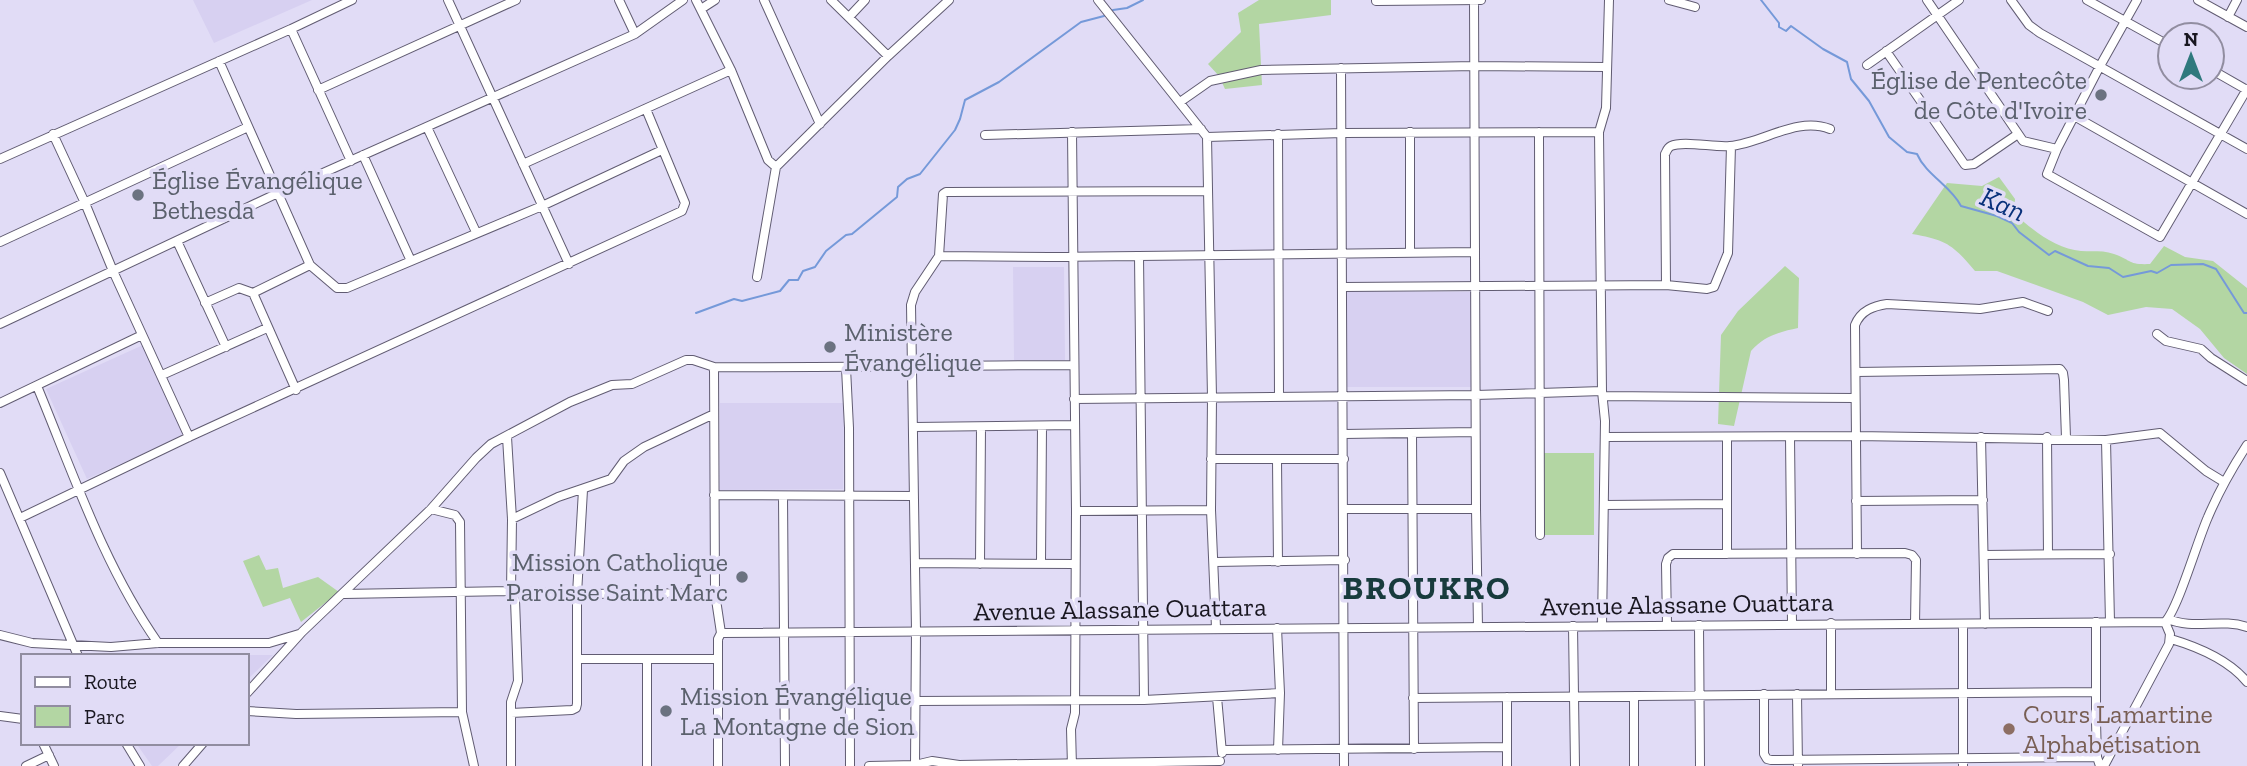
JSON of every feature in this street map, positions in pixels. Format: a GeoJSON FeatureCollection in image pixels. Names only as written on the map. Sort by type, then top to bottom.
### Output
{"type":"FeatureCollection","features":[{"type":"Feature","properties":{"kind":"street"},"geometry":{"type":"LineString","coordinates":[[0,159],[352,0]]}},
{"type":"Feature","properties":{"kind":"street"},"geometry":{"type":"LineString","coordinates":[[448,0],[569,264]]}},
{"type":"Feature","properties":{"kind":"street"},"geometry":{"type":"LineString","coordinates":[[318,90],[516,0]]}},
{"type":"Feature","properties":{"kind":"street"},"geometry":{"type":"LineString","coordinates":[[619,0],[635,34]]}},
{"type":"Feature","properties":{"kind":"street"},"geometry":{"type":"LineString","coordinates":[[0,324],[278,193],[635,34],[683,0]]}},
{"type":"Feature","properties":{"kind":"street"},"geometry":{"type":"LineString","coordinates":[[695,0],[730,70],[768,160],[776,167]]}},
{"type":"Feature","properties":{"kind":"street"},"geometry":{"type":"LineString","coordinates":[[701,9],[715,0]]}},
{"type":"Feature","properties":{"kind":"street"},"geometry":{"type":"LineString","coordinates":[[764,0],[820,124]]}},
{"type":"Feature","properties":{"kind":"street"},"geometry":{"type":"LineString","coordinates":[[831,0],[888,56]]}},
{"type":"Feature","properties":{"kind":"street"},"geometry":{"type":"LineString","coordinates":[[849,17],[866,0]]}},
{"type":"Feature","properties":{"kind":"street"},"geometry":{"type":"LineString","coordinates":[[757,277],[776,167],[949,0]]}},
{"type":"Feature","properties":{"kind":"street"},"geometry":{"type":"LineString","coordinates":[[1098,0],[1207,137],[1212,397],[1211,510],[1216,628]]}},
{"type":"Feature","properties":{"kind":"street"},"geometry":{"type":"LineString","coordinates":[[1474,0],[1478,627]]}},
{"type":"Feature","properties":{"kind":"street"},"geometry":{"type":"LineString","coordinates":[[1377,1],[1481,0]]}},
{"type":"Feature","properties":{"kind":"street"},"geometry":{"type":"LineString","coordinates":[[1602,626],[1605,402],[1602,394],[1599,132],[1606,108],[1609,0]]}},
{"type":"Feature","properties":{"kind":"street"},"geometry":{"type":"LineString","coordinates":[[1669,0],[1695,7]]}},
{"type":"Feature","properties":{"kind":"street"},"geometry":{"type":"LineString","coordinates":[[1927,0],[2024,141],[2057,149]]}},
{"type":"Feature","properties":{"kind":"street"},"geometry":{"type":"LineString","coordinates":[[1867,65],[1959,0]]}},
{"type":"Feature","properties":{"kind":"street"},"geometry":{"type":"LineString","coordinates":[[2011,0],[2029,25],[2040,33],[2247,149]]}},
{"type":"Feature","properties":{"kind":"street"},"geometry":{"type":"LineString","coordinates":[[2087,0],[2156,38]]}},
{"type":"Feature","properties":{"kind":"street"},"geometry":{"type":"LineString","coordinates":[[2137,0],[2057,149],[2048,174],[2160,237],[2247,89],[2226,78]]}},
{"type":"Feature","properties":{"kind":"street"},"geometry":{"type":"LineString","coordinates":[[2198,0],[2247,27]]}},
{"type":"Feature","properties":{"kind":"street"},"geometry":{"type":"LineString","coordinates":[[2228,16],[2237,0]]}},
{"type":"Feature","properties":{"kind":"street"},"geometry":{"type":"LineString","coordinates":[[291,29],[351,161]]}},
{"type":"Feature","properties":{"kind":"street"},"geometry":{"type":"LineString","coordinates":[[1886,51],[1965,165],[1974,164],[2018,134]]}},
{"type":"Feature","properties":{"kind":"street"},"geometry":{"type":"LineString","coordinates":[[219,61],[310,265],[340,289],[542,206],[662,150]]}},
{"type":"Feature","properties":{"kind":"street"},"geometry":{"type":"LineString","coordinates":[[1180,102],[1210,81],[1261,70],[1475,66],[1606,67]]}},
{"type":"Feature","properties":{"kind":"street"},"geometry":{"type":"LineString","coordinates":[[1341,68],[1345,459],[1344,766]]}},
{"type":"Feature","properties":{"kind":"street"},"geometry":{"type":"LineString","coordinates":[[523,164],[730,70]]}},
{"type":"Feature","properties":{"kind":"street"},"geometry":{"type":"LineString","coordinates":[[20,518],[189,437],[682,211],[685,203],[646,108]]}},
{"type":"Feature","properties":{"kind":"street"},"geometry":{"type":"LineString","coordinates":[[2074,116],[2247,214]]}},
{"type":"Feature","properties":{"kind":"street"},"geometry":{"type":"LineString","coordinates":[[1666,285],[1665,154],[1671,146],[1731,146],[1800,127],[1812,125],[1830,129]]}},
{"type":"Feature","properties":{"kind":"street"},"geometry":{"type":"LineString","coordinates":[[0,242],[248,127]]}},
{"type":"Feature","properties":{"kind":"street"},"geometry":{"type":"LineString","coordinates":[[427,127],[477,232]]}},
{"type":"Feature","properties":{"kind":"street"},"geometry":{"type":"LineString","coordinates":[[985,135],[1201,129]]}},
{"type":"Feature","properties":{"kind":"street"},"geometry":{"type":"LineString","coordinates":[[1539,131],[1540,535]]}},
{"type":"Feature","properties":{"kind":"street"},"geometry":{"type":"LineString","coordinates":[[1071,765],[1071,729],[1074,723],[1075,700],[1076,512],[1072,132]]}},
{"type":"Feature","properties":{"kind":"street"},"geometry":{"type":"LineString","coordinates":[[1207,137],[1342,132],[1599,132]]}},
{"type":"Feature","properties":{"kind":"street"},"geometry":{"type":"LineString","coordinates":[[1410,132],[1410,252]]}},
{"type":"Feature","properties":{"kind":"street"},"geometry":{"type":"LineString","coordinates":[[52,134],[189,437]]}},
{"type":"Feature","properties":{"kind":"street"},"geometry":{"type":"LineString","coordinates":[[1278,134],[1279,396]]}},
{"type":"Feature","properties":{"kind":"street"},"geometry":{"type":"LineString","coordinates":[[1342,286],[1714,287],[1728,253],[1731,146]]}},
{"type":"Feature","properties":{"kind":"street"},"geometry":{"type":"LineString","coordinates":[[363,155],[411,261]]}},
{"type":"Feature","properties":{"kind":"street"},"geometry":{"type":"LineString","coordinates":[[915,765],[916,631],[911,305],[915,292],[939,256],[942,197],[946,192],[1208,191]]}},
{"type":"Feature","properties":{"kind":"street"},"geometry":{"type":"LineString","coordinates":[[177,241],[226,347]]}},
{"type":"Feature","properties":{"kind":"street"},"geometry":{"type":"LineString","coordinates":[[939,256],[1475,252]]}},
{"type":"Feature","properties":{"kind":"street"},"geometry":{"type":"LineString","coordinates":[[1139,256],[1144,700]]}},
{"type":"Feature","properties":{"kind":"street"},"geometry":{"type":"LineString","coordinates":[[205,303],[239,288],[253,293],[310,265]]}},
{"type":"Feature","properties":{"kind":"street"},"geometry":{"type":"LineString","coordinates":[[253,293],[296,390]]}},
{"type":"Feature","properties":{"kind":"street"},"geometry":{"type":"LineString","coordinates":[[1857,554],[1856,325],[1863,313],[1875,306],[1887,304],[1991,308],[2023,303],[2049,311]]}},
{"type":"Feature","properties":{"kind":"street"},"geometry":{"type":"LineString","coordinates":[[162,375],[267,328]]}},
{"type":"Feature","properties":{"kind":"street"},"geometry":{"type":"LineString","coordinates":[[2157,334],[2166,341],[2201,349],[2247,381]]}},
{"type":"Feature","properties":{"kind":"street"},"geometry":{"type":"LineString","coordinates":[[0,403],[142,335]]}},
{"type":"Feature","properties":{"kind":"street"},"geometry":{"type":"LineString","coordinates":[[248,692],[302,632],[431,509],[491,444],[550,411],[612,385],[632,384],[680,361],[693,360],[714,367],[1074,365]]}},
{"type":"Feature","properties":{"kind":"street"},"geometry":{"type":"LineString","coordinates":[[714,367],[715,593],[721,633],[718,639],[718,766]]}},
{"type":"Feature","properties":{"kind":"street"},"geometry":{"type":"LineString","coordinates":[[846,368],[849,428],[850,766]]}},
{"type":"Feature","properties":{"kind":"street"},"geometry":{"type":"LineString","coordinates":[[1856,372],[2060,369],[2064,380],[2066,438]]}},
{"type":"Feature","properties":{"kind":"street"},"geometry":{"type":"LineString","coordinates":[[37,386],[114,569],[139,616],[158,643]]}},
{"type":"Feature","properties":{"kind":"street"},"geometry":{"type":"LineString","coordinates":[[1074,399],[1541,394],[1855,398]]}},
{"type":"Feature","properties":{"kind":"street"},"geometry":{"type":"LineString","coordinates":[[512,519],[558,497],[611,479],[624,461],[644,447],[714,414]]}},
{"type":"Feature","properties":{"kind":"street"},"geometry":{"type":"LineString","coordinates":[[914,427],[1074,425]]}},
{"type":"Feature","properties":{"kind":"street"},"geometry":{"type":"LineString","coordinates":[[1041,563],[1042,426]]}},
{"type":"Feature","properties":{"kind":"street"},"geometry":{"type":"LineString","coordinates":[[980,564],[981,427]]}},
{"type":"Feature","properties":{"kind":"street"},"geometry":{"type":"LineString","coordinates":[[1344,434],[1475,432]]}},
{"type":"Feature","properties":{"kind":"street"},"geometry":{"type":"LineString","coordinates":[[1412,433],[1411,627],[1414,749]]}},
{"type":"Feature","properties":{"kind":"street"},"geometry":{"type":"LineString","coordinates":[[1605,437],[2047,437],[2106,440],[2160,433],[2224,482]]}},
{"type":"Feature","properties":{"kind":"street"},"geometry":{"type":"LineString","coordinates":[[507,437],[512,519],[511,591],[514,600],[518,681],[511,702],[511,766]]}},
{"type":"Feature","properties":{"kind":"street"},"geometry":{"type":"LineString","coordinates":[[1727,437],[1727,554]]}},
{"type":"Feature","properties":{"kind":"street"},"geometry":{"type":"LineString","coordinates":[[1790,437],[1792,624]]}},
{"type":"Feature","properties":{"kind":"street"},"geometry":{"type":"LineString","coordinates":[[1982,437],[1984,624]]}},
{"type":"Feature","properties":{"kind":"street"},"geometry":{"type":"LineString","coordinates":[[2047,437],[2048,554]]}},
{"type":"Feature","properties":{"kind":"street"},"geometry":{"type":"LineString","coordinates":[[2106,440],[2110,622]]}},
{"type":"Feature","properties":{"kind":"street"},"geometry":{"type":"LineString","coordinates":[[2102,766],[2171,639],[2166,620],[2224,482],[2247,445]]}},
{"type":"Feature","properties":{"kind":"street"},"geometry":{"type":"LineString","coordinates":[[1211,459],[1345,459]]}},
{"type":"Feature","properties":{"kind":"street"},"geometry":{"type":"LineString","coordinates":[[1277,460],[1278,562]]}},
{"type":"Feature","properties":{"kind":"street"},"geometry":{"type":"LineString","coordinates":[[0,473],[77,654]]}},
{"type":"Feature","properties":{"kind":"street"},"geometry":{"type":"LineString","coordinates":[[511,713],[576,708],[576,593],[583,490]]}},
{"type":"Feature","properties":{"kind":"street"},"geometry":{"type":"LineString","coordinates":[[714,495],[914,496]]}},
{"type":"Feature","properties":{"kind":"street"},"geometry":{"type":"LineString","coordinates":[[783,496],[785,766]]}},
{"type":"Feature","properties":{"kind":"street"},"geometry":{"type":"LineString","coordinates":[[1857,501],[1983,500]]}},
{"type":"Feature","properties":{"kind":"street"},"geometry":{"type":"LineString","coordinates":[[1604,505],[1727,504]]}},
{"type":"Feature","properties":{"kind":"street"},"geometry":{"type":"LineString","coordinates":[[431,509],[455,514],[461,530],[462,712],[474,766]]}},
{"type":"Feature","properties":{"kind":"street"},"geometry":{"type":"LineString","coordinates":[[1344,509],[1476,509]]}},
{"type":"Feature","properties":{"kind":"street"},"geometry":{"type":"LineString","coordinates":[[1076,512],[1211,510]]}},
{"type":"Feature","properties":{"kind":"street"},"geometry":{"type":"LineString","coordinates":[[1667,625],[1668,558],[1673,554],[1912,555],[1916,560],[1915,624]]}},
{"type":"Feature","properties":{"kind":"street"},"geometry":{"type":"LineString","coordinates":[[1984,555],[2109,554]]}},
{"type":"Feature","properties":{"kind":"street"},"geometry":{"type":"LineString","coordinates":[[1215,562],[1345,560]]}},
{"type":"Feature","properties":{"kind":"street"},"geometry":{"type":"LineString","coordinates":[[915,563],[1075,564]]}},
{"type":"Feature","properties":{"kind":"street"},"geometry":{"type":"LineString","coordinates":[[344,594],[511,591],[715,593]]}},
{"type":"Feature","properties":{"kind":"street","name":"Avenue Alassane Ouattara"},"geometry":{"type":"LineString","coordinates":[[721,633],[1984,624],[2166,620],[2178,624],[2228,622],[2247,627]]}},
{"type":"Feature","properties":{"kind":"street"},"geometry":{"type":"LineString","coordinates":[[2096,622],[2097,757],[2102,766]]}},
{"type":"Feature","properties":{"kind":"street"},"geometry":{"type":"LineString","coordinates":[[1831,623],[1831,694]]}},
{"type":"Feature","properties":{"kind":"street"},"geometry":{"type":"LineString","coordinates":[[1963,762],[1964,624]]}},
{"type":"Feature","properties":{"kind":"street"},"geometry":{"type":"LineString","coordinates":[[1699,625],[1699,766]]}},
{"type":"Feature","properties":{"kind":"street"},"geometry":{"type":"LineString","coordinates":[[1573,626],[1575,766]]}},
{"type":"Feature","properties":{"kind":"street"},"geometry":{"type":"LineString","coordinates":[[1277,628],[1280,693],[1278,750]]}},
{"type":"Feature","properties":{"kind":"street"},"geometry":{"type":"LineString","coordinates":[[0,635],[32,643],[111,647],[158,643],[269,643],[302,632]]}},
{"type":"Feature","properties":{"kind":"street"},"geometry":{"type":"LineString","coordinates":[[2171,639],[2215,657],[2247,682]]}},
{"type":"Feature","properties":{"kind":"street"},"geometry":{"type":"LineString","coordinates":[[577,659],[718,659]]}},
{"type":"Feature","properties":{"kind":"street"},"geometry":{"type":"LineString","coordinates":[[647,659],[647,766]]}},
{"type":"Feature","properties":{"kind":"street"},"geometry":{"type":"LineString","coordinates":[[1413,698],[2096,692]]}},
{"type":"Feature","properties":{"kind":"street"},"geometry":{"type":"LineString","coordinates":[[915,701],[1144,700],[1280,693]]}},
{"type":"Feature","properties":{"kind":"street"},"geometry":{"type":"LineString","coordinates":[[1764,694],[1764,754],[1767,759],[1772,760],[1798,763],[1963,762],[2097,757]]}},
{"type":"Feature","properties":{"kind":"street"},"geometry":{"type":"LineString","coordinates":[[1797,694],[1798,763]]}},
{"type":"Feature","properties":{"kind":"street"},"geometry":{"type":"LineString","coordinates":[[1507,696],[1507,766]]}},
{"type":"Feature","properties":{"kind":"street"},"geometry":{"type":"LineString","coordinates":[[869,766],[915,765],[932,761],[959,765],[1220,763],[1223,750],[1217,697]]}},
{"type":"Feature","properties":{"kind":"street"},"geometry":{"type":"LineString","coordinates":[[1634,697],[1634,766]]}},
{"type":"Feature","properties":{"kind":"street"},"geometry":{"type":"LineString","coordinates":[[248,711],[296,714],[462,712]]}},
{"type":"Feature","properties":{"kind":"street"},"geometry":{"type":"LineString","coordinates":[[0,716],[21,719]]}},
{"type":"Feature","properties":{"kind":"street"},"geometry":{"type":"LineString","coordinates":[[44,745],[54,766]]}},
{"type":"Feature","properties":{"kind":"street"},"geometry":{"type":"LineString","coordinates":[[127,745],[139,766]]}},
{"type":"Feature","properties":{"kind":"street"},"geometry":{"type":"LineString","coordinates":[[183,766],[201,745]]}},
{"type":"Feature","properties":{"kind":"street"},"geometry":{"type":"LineString","coordinates":[[1223,750],[1507,747]]}},
{"type":"Feature","properties":{"kind":"street"},"geometry":{"type":"LineString","coordinates":[[26,766],[49,755]]}},
{"type":"Feature","properties":{"kind":"shaded area"},"geometry":{"type":"Polygon","coordinates":[[[193,0],[312,0],[214,43],[193,0]]]}},
{"type":"Feature","properties":{"kind":"shaded area"},"geometry":{"type":"Polygon","coordinates":[[[1013,267],[1064,267],[1065,360],[1014,360],[1013,267]]]}},
{"type":"Feature","properties":{"kind":"shaded area"},"geometry":{"type":"Polygon","coordinates":[[[1346,292],[1471,292],[1471,387],[1346,387],[1346,292]]]}},
{"type":"Feature","properties":{"kind":"shaded area"},"geometry":{"type":"Polygon","coordinates":[[[143,345],[185,435],[87,479],[46,389],[143,345]]]}},
{"type":"Feature","properties":{"kind":"shaded area"},"geometry":{"type":"Polygon","coordinates":[[[720,403],[844,403],[843,489],[720,490],[720,403]]]}},
{"type":"Feature","properties":{"kind":"shaded area"},"geometry":{"type":"Polygon","coordinates":[[[248,655],[273,655],[248,679],[248,655]]]}},
{"type":"Feature","properties":{"kind":"shaded area"},"geometry":{"type":"Polygon","coordinates":[[[137,745],[180,745],[158,766],[152,766],[137,745]]]}},
{"type":"Feature","properties":{"kind":"green space"},"geometry":{"type":"Polygon","coordinates":[[[1259,0],[1331,0],[1331,15],[1259,24],[1262,85],[1225,89],[1219,76],[1208,64],[1241,32],[1238,13],[1259,0]]]}},
{"type":"Feature","properties":{"kind":"green space"},"geometry":{"type":"Polygon","coordinates":[[[1999,177],[2015,199],[2014,213],[2054,243],[2081,251],[2110,253],[2133,263],[2143,264],[2150,264],[2164,246],[2185,257],[2213,261],[2247,288],[2247,374],[2224,358],[2200,329],[2172,309],[2146,307],[2108,315],[2083,302],[1997,271],[1975,271],[1961,255],[1942,241],[1912,234],[1947,183],[1982,186],[1999,177]]]}},
{"type":"Feature","properties":{"kind":"green space"},"geometry":{"type":"Polygon","coordinates":[[[1785,266],[1799,278],[1798,328],[1772,335],[1751,351],[1734,426],[1718,424],[1721,335],[1738,311],[1785,266]]]}},
{"type":"Feature","properties":{"kind":"green space"},"geometry":{"type":"Polygon","coordinates":[[[1543,453],[1594,453],[1594,535],[1544,535],[1543,453]]]}},
{"type":"Feature","properties":{"kind":"green space"},"geometry":{"type":"Polygon","coordinates":[[[259,555],[266,570],[278,568],[283,588],[318,577],[339,592],[301,622],[290,598],[263,607],[243,561],[259,555]]]}},
{"type":"Feature","properties":{"kind":"waterway","name":"Kan"},"geometry":{"type":"LineString","coordinates":[[1113,10],[1127,8],[1143,0]]}},
{"type":"Feature","properties":{"kind":"waterway","name":"Kan"},"geometry":{"type":"LineString","coordinates":[[1761,0],[1779,23],[1779,27],[1786,31],[1791,26],[1847,62],[1851,79],[1869,101],[1889,137],[1907,152],[1917,154],[1926,168],[1951,192],[1961,206],[2012,223],[2019,232],[2049,255],[2055,251],[2088,266],[2109,268],[2123,277],[2151,271],[2157,273],[2171,265],[2203,264],[2216,269],[2244,313],[2247,313]]}},
{"type":"Feature","properties":{"kind":"waterway"},"geometry":{"type":"LineString","coordinates":[[696,313],[734,299],[742,301],[780,291],[789,280],[798,280],[803,271],[815,267],[826,251],[846,235],[852,234],[897,197],[898,187],[907,179],[920,174],[955,130],[965,100],[999,82],[1081,22],[1104,16]]}},
{"type":"Feature","properties":{"kind":"place","name":"Église de Pentecôte de Côte d'Ivoire"},"geometry":{"type":"Point","coordinates":[2101,95]}},
{"type":"Feature","properties":{"kind":"place","name":"Église Évangélique Bethesda"},"geometry":{"type":"Point","coordinates":[138,195]}},
{"type":"Feature","properties":{"kind":"place","name":"Ministère Évangélique"},"geometry":{"type":"Point","coordinates":[830,347]}},
{"type":"Feature","properties":{"kind":"place","name":"Mission Catholique Paroisse Saint Marc"},"geometry":{"type":"Point","coordinates":[742,577]}},
{"type":"Feature","properties":{"kind":"place","name":"Mission Évangélique La Montagne de Sion"},"geometry":{"type":"Point","coordinates":[666,711]}},
{"type":"Feature","properties":{"kind":"place","name":"Cours Lamartine Alphabétisation"},"geometry":{"type":"Point","coordinates":[2009,729]}},
{"type":"Feature","properties":{"kind":"district","name":"BROUKRO"},"geometry":{"type":"Point","coordinates":[1427,587]}}]}
